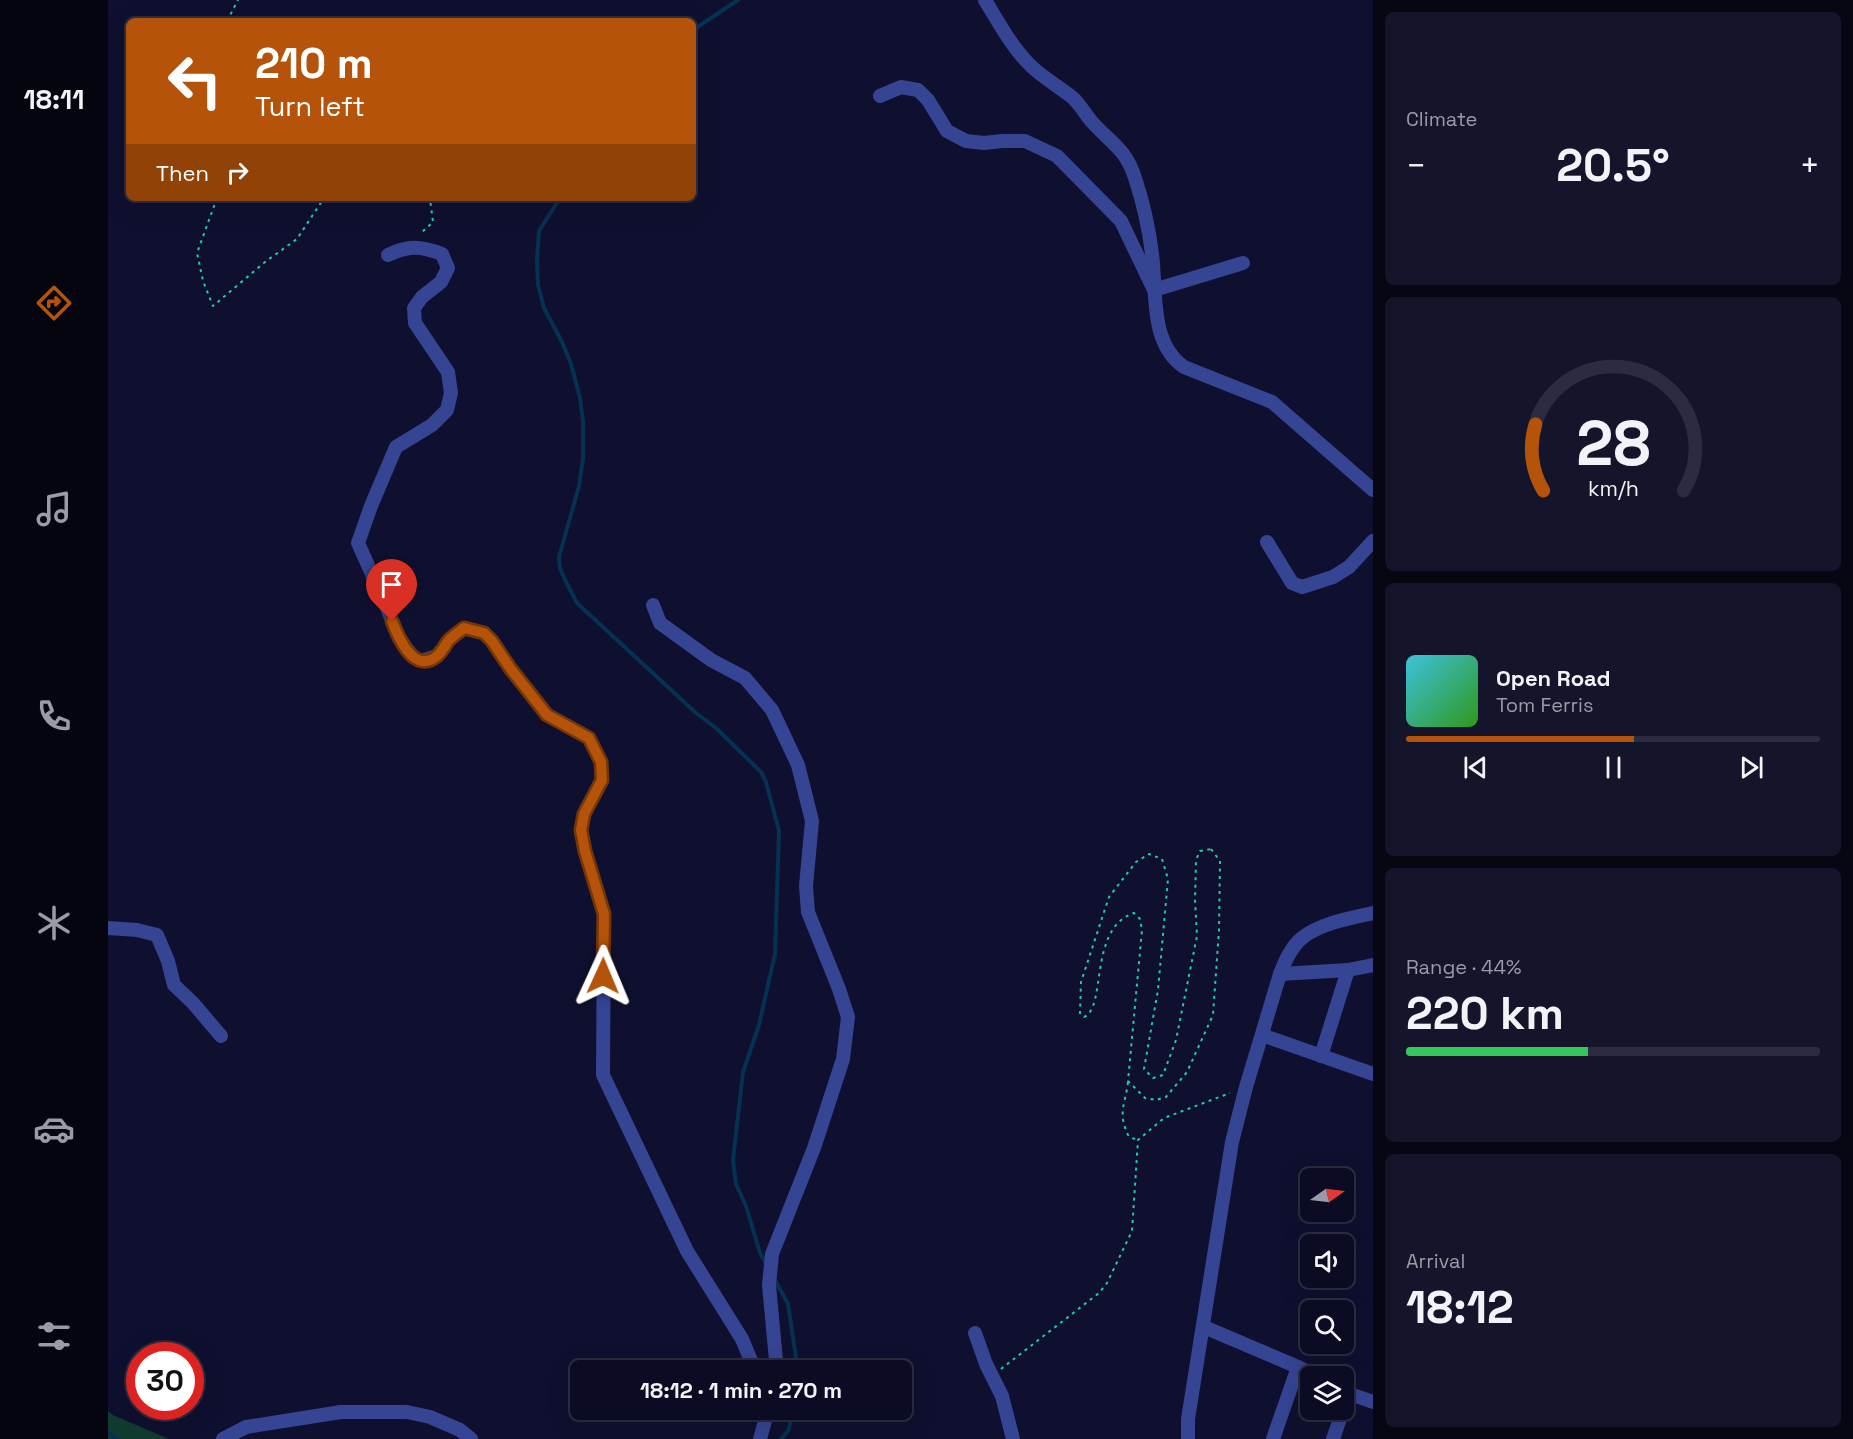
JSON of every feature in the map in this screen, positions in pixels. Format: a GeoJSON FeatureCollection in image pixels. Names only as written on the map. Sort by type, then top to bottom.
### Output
{"type":"FeatureCollection","features":[{"type":"Feature","properties":{"kind":"street"},"geometry":{"type":"LineString","coordinates":[[985,0],[1011,42],[1032,67],[1074,99],[1091,121],[1124,153],[1135,176],[1147,227],[1152,255],[1156,315],[1166,349],[1173,360],[1184,367],[1272,402],[1373,490]]}},
{"type":"Feature","properties":{"kind":"street"},"geometry":{"type":"LineString","coordinates":[[880,96],[902,87],[918,90],[928,100],[947,131],[966,141],[984,143],[1025,141],[1057,156],[1121,221],[1154,290]]}},
{"type":"Feature","properties":{"kind":"street"},"geometry":{"type":"LineString","coordinates":[[388,255],[408,247],[430,249],[442,254],[448,268],[441,282],[422,297],[414,308],[415,323],[448,372],[451,393],[447,410],[432,425],[396,447],[370,506],[358,543],[386,603],[399,638],[413,657],[421,660],[437,656],[449,640],[464,628],[484,633],[547,715],[589,738],[597,751],[601,762],[602,780],[584,814],[581,830],[604,914],[603,1075],[687,1251],[742,1339],[751,1360]]}},
{"type":"Feature","properties":{"kind":"street"},"geometry":{"type":"LineString","coordinates":[[1154,290],[1243,263]]}},
{"type":"Feature","properties":{"kind":"street"},"geometry":{"type":"LineString","coordinates":[[1267,542],[1292,583],[1302,587],[1333,577],[1349,567],[1373,541]]}},
{"type":"Feature","properties":{"kind":"street"},"geometry":{"type":"LineString","coordinates":[[652,605],[660,623],[711,660],[745,678],[772,710],[798,765],[812,821],[806,886],[808,912],[848,1017],[843,1059],[836,1082],[814,1148],[772,1254],[769,1285],[776,1360]]}},
{"type":"Feature","properties":{"kind":"street"},"geometry":{"type":"LineString","coordinates":[[1188,1439],[1188,1419],[1232,1142],[1280,974],[1287,956],[1302,938],[1322,927],[1373,913]]}},
{"type":"Feature","properties":{"kind":"street"},"geometry":{"type":"LineString","coordinates":[[108,928],[137,930],[157,935],[168,961],[174,984],[220,1036]]}},
{"type":"Feature","properties":{"kind":"street"},"geometry":{"type":"LineString","coordinates":[[1280,974],[1348,970],[1373,965]]}},
{"type":"Feature","properties":{"kind":"street"},"geometry":{"type":"LineString","coordinates":[[1321,1056],[1348,970]]}},
{"type":"Feature","properties":{"kind":"street"},"geometry":{"type":"LineString","coordinates":[[1262,1035],[1373,1074]]}},
{"type":"Feature","properties":{"kind":"street"},"geometry":{"type":"LineString","coordinates":[[1204,1327],[1298,1367],[1273,1439]]}},
{"type":"Feature","properties":{"kind":"street"},"geometry":{"type":"LineString","coordinates":[[975,1333],[1002,1396],[1013,1439]]}},
{"type":"Feature","properties":{"kind":"street"},"geometry":{"type":"LineString","coordinates":[[1354,1401],[1373,1402]]}},
{"type":"Feature","properties":{"kind":"street"},"geometry":{"type":"LineString","coordinates":[[223,1439],[246,1427],[341,1412],[407,1412],[430,1417],[460,1430],[471,1439]]}},
{"type":"Feature","properties":{"kind":"street"},"geometry":{"type":"LineString","coordinates":[[758,1420],[759,1439]]}},
{"type":"Feature","properties":{"kind":"street"},"geometry":{"type":"LineString","coordinates":[[759,1439],[765,1420]]}},
{"type":"Feature","properties":{"kind":"street"},"geometry":{"type":"LineString","coordinates":[[1333,1439],[1339,1420]]}},
{"type":"Feature","properties":{"kind":"path"},"geometry":{"type":"LineString","coordinates":[[229,18],[238,0]]}},
{"type":"Feature","properties":{"kind":"path"},"geometry":{"type":"LineString","coordinates":[[216,201],[197,253],[202,281],[213,306],[265,262],[297,239],[322,201]]}},
{"type":"Feature","properties":{"kind":"path"},"geometry":{"type":"LineString","coordinates":[[408,247],[433,222],[430,201]]}},
{"type":"Feature","properties":{"kind":"path"},"geometry":{"type":"LineString","coordinates":[[1128,1081],[1145,1098],[1156,1100],[1166,1097],[1187,1072],[1213,1015],[1219,930],[1220,861],[1211,849],[1200,851],[1196,860],[1197,936],[1176,1040],[1163,1075],[1153,1078],[1144,1069],[1158,990],[1168,879],[1162,859],[1149,854],[1136,862],[1109,897],[1081,982],[1080,1013],[1084,1017],[1090,1015],[1094,1007],[1108,935],[1124,916],[1134,913],[1140,919],[1142,930],[1128,1081],[1121,1112],[1129,1137],[1138,1140]]}},
{"type":"Feature","properties":{"kind":"path"},"geometry":{"type":"LineString","coordinates":[[992,1376],[1099,1293],[1107,1283],[1132,1230],[1138,1140],[1164,1118],[1246,1087]]}},
{"type":"Feature","properties":{"kind":"green space"},"geometry":{"type":"Polygon","coordinates":[[[108,1411],[113,1415],[169,1439],[108,1439],[108,1411]]]}},
{"type":"Feature","properties":{"kind":"waterway"},"geometry":{"type":"LineString","coordinates":[[696,28],[738,0]]}},
{"type":"Feature","properties":{"kind":"waterway"},"geometry":{"type":"LineString","coordinates":[[558,201],[539,231],[538,285],[544,308],[571,364],[580,398],[583,422],[583,458],[579,486],[559,557],[560,568],[577,603],[696,713],[716,728],[761,772],[766,782],[779,831],[775,954],[759,1025],[743,1072],[733,1160],[736,1184],[746,1206],[760,1253],[767,1265]]}},
{"type":"Feature","properties":{"kind":"waterway"},"geometry":{"type":"LineString","coordinates":[[775,1280],[788,1304],[796,1360]]}},
{"type":"Feature","properties":{"kind":"waterway"},"geometry":{"type":"LineString","coordinates":[[781,1439],[788,1431],[791,1420]]}},
{"type":"Feature","properties":{"kind":"waterway"},"geometry":{"type":"LineString","coordinates":[[108,1433],[117,1439]]}},
{"type":"Feature","properties":{"kind":"route"},"geometry":{"type":"LineString","coordinates":[[392,621],[399,638],[413,657],[421,660],[437,656],[449,640],[464,628],[484,633],[547,715],[589,738],[597,751],[601,762],[602,780],[584,814],[581,830],[604,914],[603,976]]}}]}
